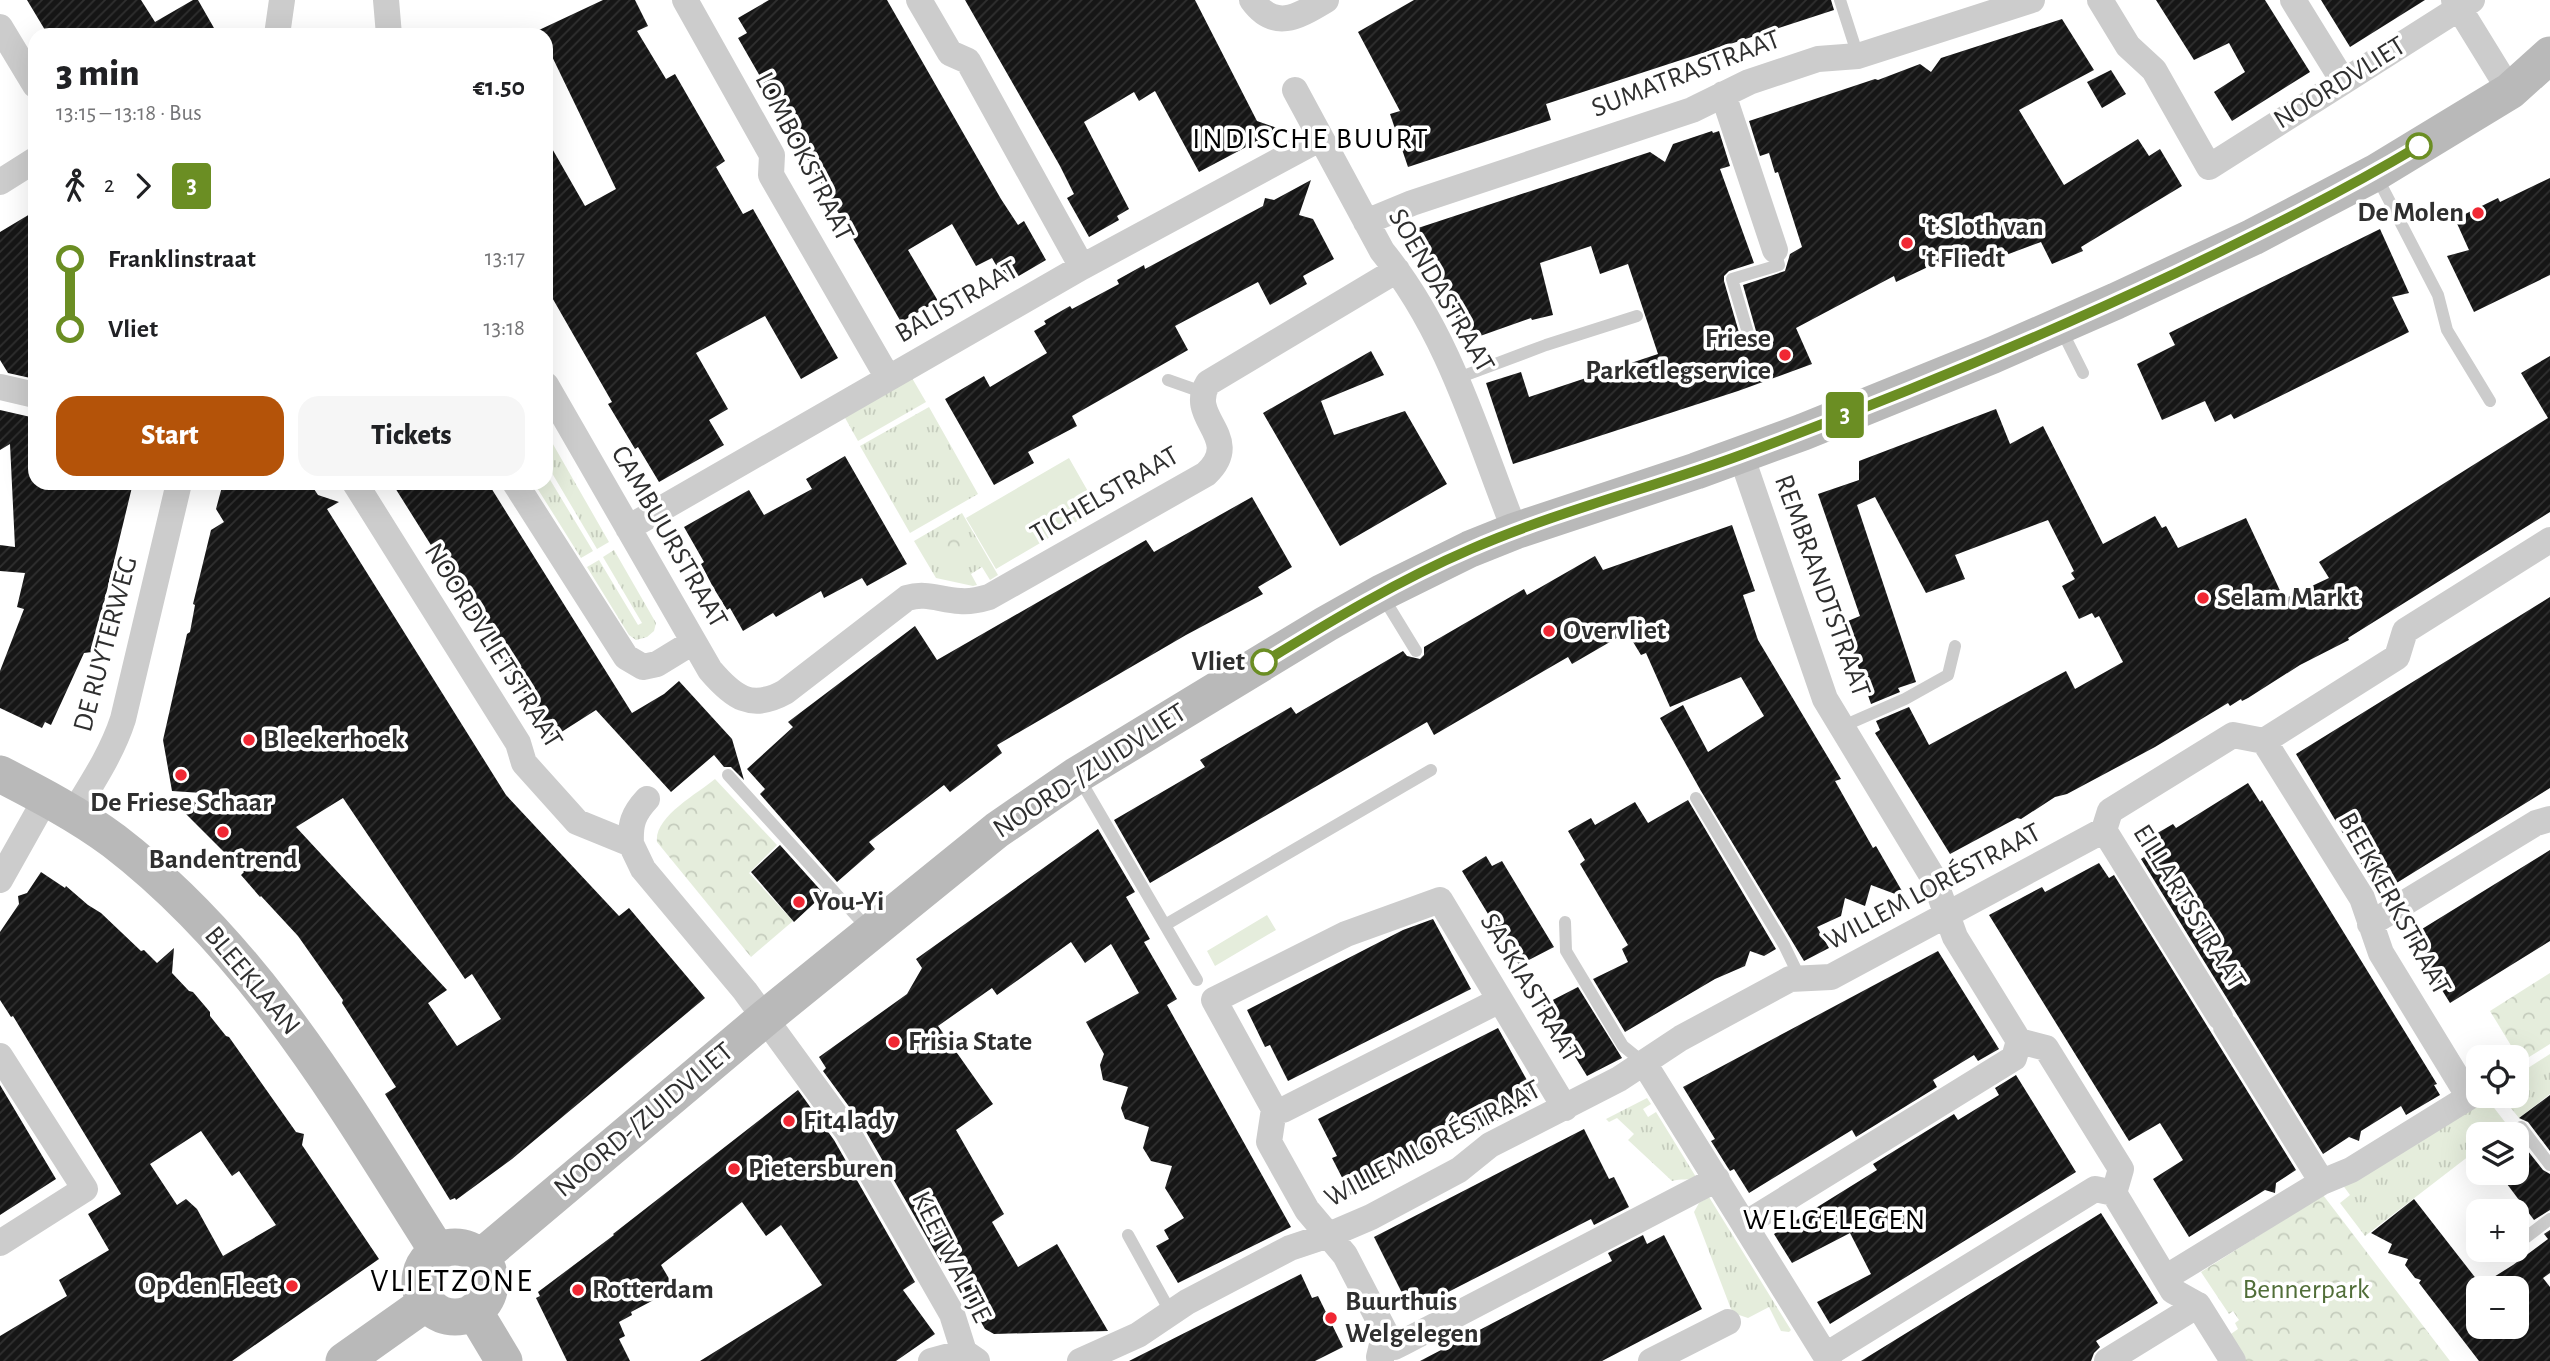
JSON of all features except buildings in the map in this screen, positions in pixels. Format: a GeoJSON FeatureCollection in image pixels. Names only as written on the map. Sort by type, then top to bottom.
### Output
{"type":"FeatureCollection","features":[{"type":"Feature","properties":{"kind":"main road"},"geometry":{"type":"LineString","coordinates":[[2510,92],[2550,54]]}},
{"type":"Feature","properties":{"kind":"main road"},"geometry":{"type":"LineString","coordinates":[[2510,92],[2550,79]]}},
{"type":"Feature","properties":{"kind":"main road","name":"NOORD-/ZUIDVLIET"},"geometry":{"type":"LineString","coordinates":[[480,1258],[870,931],[997,830],[1077,775],[1381,593],[1515,531],[1741,455],[1868,406],[2060,326],[2253,237],[2375,173],[2510,92]]}},
{"type":"Feature","properties":{"kind":"main road","name":"BLEEKLAAN"},"geometry":{"type":"LineString","coordinates":[[0,774],[60,806],[113,840],[202,920],[267,993],[344,1102],[438,1252]]}},
{"type":"Feature","properties":{"kind":"main road"},"geometry":{"type":"LineString","coordinates":[[458,1247],[469,1250],[480,1258],[489,1277],[489,1288],[484,1301],[474,1311],[462,1317],[448,1316],[434,1311],[426,1303],[419,1285],[422,1270],[430,1257],[458,1247]]}},
{"type":"Feature","properties":{"kind":"main road"},"geometry":{"type":"LineString","coordinates":[[344,1361],[426,1303]]}},
{"type":"Feature","properties":{"kind":"main road"},"geometry":{"type":"LineString","coordinates":[[474,1311],[504,1361]]}},
{"type":"Feature","properties":{"kind":"street"},"geometry":{"type":"LineString","coordinates":[[278,28],[283,0]]}},
{"type":"Feature","properties":{"kind":"street"},"geometry":{"type":"LineString","coordinates":[[386,0],[388,28]]}},
{"type":"Feature","properties":{"kind":"street","name":"LOMBOKSTRAAT"},"geometry":{"type":"LineString","coordinates":[[685,0],[772,155],[771,175],[888,378]]}},
{"type":"Feature","properties":{"kind":"street"},"geometry":{"type":"LineString","coordinates":[[919,0],[950,53],[968,61],[1082,267]]}},
{"type":"Feature","properties":{"kind":"street"},"geometry":{"type":"LineString","coordinates":[[1252,0],[1262,14],[1276,18],[1290,18],[1304,13],[1326,0]]}},
{"type":"Feature","properties":{"kind":"street","name":"SUMATRASTRAAT"},"geometry":{"type":"LineString","coordinates":[[1366,222],[1412,202],[1692,110],[1749,82],[1818,58],[1858,56],[2032,0]]}},
{"type":"Feature","properties":{"kind":"street","name":"NOORDVLIET"},"geometry":{"type":"LineString","coordinates":[[2100,0],[2128,46],[2154,70],[2209,167],[2462,3]]}},
{"type":"Feature","properties":{"kind":"street"},"geometry":{"type":"LineString","coordinates":[[2292,0],[2343,81]]}},
{"type":"Feature","properties":{"kind":"street"},"geometry":{"type":"LineString","coordinates":[[2462,3],[2510,92]]}},
{"type":"Feature","properties":{"kind":"street"},"geometry":{"type":"LineString","coordinates":[[0,27],[28,73]]}},
{"type":"Feature","properties":{"kind":"street","name":"SOENDASTRAAT"},"geometry":{"type":"LineString","coordinates":[[1295,90],[1382,251],[1397,270],[1458,378],[1515,531]]}},
{"type":"Feature","properties":{"kind":"street"},"geometry":{"type":"LineString","coordinates":[[1723,94],[1775,250]]}},
{"type":"Feature","properties":{"kind":"street","name":"BALISTRAAT"},"geometry":{"type":"LineString","coordinates":[[628,528],[1082,267],[1321,138]]}},
{"type":"Feature","properties":{"kind":"street"},"geometry":{"type":"LineString","coordinates":[[0,182],[28,164]]}},
{"type":"Feature","properties":{"kind":"street"},"geometry":{"type":"LineString","coordinates":[[1202,392],[1216,376],[1397,270]]}},
{"type":"Feature","properties":{"kind":"street"},"geometry":{"type":"LineString","coordinates":[[0,387],[28,393]]}},
{"type":"Feature","properties":{"kind":"street","name":"TICHELSTRAAT"},"geometry":{"type":"LineString","coordinates":[[755,701],[770,701],[785,692],[907,598],[929,594],[956,601],[973,601],[989,597],[1206,474],[1215,465],[1220,454],[1220,444],[1204,411],[1202,392]]}},
{"type":"Feature","properties":{"kind":"street","name":"CAMBUURSTRAAT"},"geometry":{"type":"LineString","coordinates":[[553,398],[710,670],[726,689],[755,701]]}},
{"type":"Feature","properties":{"kind":"street","name":"REMBRANDTSTRAAT"},"geometry":{"type":"LineString","coordinates":[[1741,455],[1825,699],[1934,879],[1955,937],[2019,1041]]}},
{"type":"Feature","properties":{"kind":"street","name":"DE RUYTERWEG"},"geometry":{"type":"LineString","coordinates":[[0,880],[60,806],[105,761],[117,739],[177,490]]}},
{"type":"Feature","properties":{"kind":"street","name":"NOORDVLIETSTRAAT"},"geometry":{"type":"LineString","coordinates":[[359,490],[518,743],[524,763],[578,822],[631,844]]}},
{"type":"Feature","properties":{"kind":"street"},"geometry":{"type":"LineString","coordinates":[[519,490],[626,657],[643,667],[657,664],[693,642]]}},
{"type":"Feature","properties":{"kind":"street"},"geometry":{"type":"LineString","coordinates":[[2264,741],[2398,657],[2404,631],[2550,540]]}},
{"type":"Feature","properties":{"kind":"street","name":"WILLEM LORÉSTRAAT"},"geometry":{"type":"LineString","coordinates":[[1080,1361],[1121,1344],[1187,1302],[1290,1248],[1329,1236],[1371,1217],[1460,1170],[1490,1145],[1619,1079],[1681,1038],[1790,979],[1831,977],[1947,916],[2104,830],[2110,811],[2234,735],[2264,741]]}},
{"type":"Feature","properties":{"kind":"street","name":"BEEKKERKSTRAAT"},"geometry":{"type":"LineString","coordinates":[[2264,741],[2362,898],[2381,953],[2469,1097],[2351,1170],[2322,1182]]}},
{"type":"Feature","properties":{"kind":"street"},"geometry":{"type":"LineString","coordinates":[[647,799],[636,811],[630,827],[631,844],[643,869],[765,1018]]}},
{"type":"Feature","properties":{"kind":"street"},"geometry":{"type":"LineString","coordinates":[[2370,924],[2536,823],[2550,819]]}},
{"type":"Feature","properties":{"kind":"street","name":"EILLARTSSTRAAT"},"geometry":{"type":"LineString","coordinates":[[2104,830],[2322,1182]]}},
{"type":"Feature","properties":{"kind":"street","name":"SASKIASTRAAT"},"geometry":{"type":"LineString","coordinates":[[1274,1109],[1214,1000],[1346,934],[1440,900],[1565,1108]]}},
{"type":"Feature","properties":{"kind":"street"},"geometry":{"type":"LineString","coordinates":[[1381,1352],[1385,1332],[1345,1255],[1307,1210],[1269,1142],[1274,1109],[1283,1110],[1500,1000]]}},
{"type":"Feature","properties":{"kind":"street","name":"KEETWALTJE"},"geometry":{"type":"LineString","coordinates":[[765,1018],[847,1131],[952,1314],[970,1356]]}},
{"type":"Feature","properties":{"kind":"street"},"geometry":{"type":"LineString","coordinates":[[1745,1224],[2014,1058],[2019,1041],[2046,1048],[2121,1169],[2114,1193]]}},
{"type":"Feature","properties":{"kind":"street"},"geometry":{"type":"LineString","coordinates":[[0,1056],[85,1189],[0,1243]]}},
{"type":"Feature","properties":{"kind":"street"},"geometry":{"type":"LineString","coordinates":[[1644,1063],[1827,1358],[2095,1189],[2114,1193],[2173,1291],[2198,1305],[2233,1361]]}},
{"type":"Feature","properties":{"kind":"street"},"geometry":{"type":"LineString","coordinates":[[1381,1352],[1717,1179]]}},
{"type":"Feature","properties":{"kind":"street"},"geometry":{"type":"LineString","coordinates":[[2165,1278],[2322,1182]]}},
{"type":"Feature","properties":{"kind":"street"},"geometry":{"type":"LineString","coordinates":[[2107,1361],[2198,1305]]}},
{"type":"Feature","properties":{"kind":"street"},"geometry":{"type":"LineString","coordinates":[[1651,1361],[1728,1322]]}},
{"type":"Feature","properties":{"kind":"street"},"geometry":{"type":"LineString","coordinates":[[931,1361],[970,1356]]}},
{"type":"Feature","properties":{"kind":"lane"},"geometry":{"type":"LineString","coordinates":[[1840,0],[1858,56]]}},
{"type":"Feature","properties":{"kind":"lane"},"geometry":{"type":"LineString","coordinates":[[2375,173],[2438,295],[2447,330],[2490,401]]}},
{"type":"Feature","properties":{"kind":"lane"},"geometry":{"type":"LineString","coordinates":[[1748,333],[1732,279],[1779,265],[1775,250]]}},
{"type":"Feature","properties":{"kind":"lane"},"geometry":{"type":"LineString","coordinates":[[1458,378],[1546,345],[1637,316]]}},
{"type":"Feature","properties":{"kind":"lane"},"geometry":{"type":"LineString","coordinates":[[2060,326],[2083,373]]}},
{"type":"Feature","properties":{"kind":"lane"},"geometry":{"type":"LineString","coordinates":[[1168,380],[1202,392]]}},
{"type":"Feature","properties":{"kind":"lane"},"geometry":{"type":"LineString","coordinates":[[1381,593],[1416,651]]}},
{"type":"Feature","properties":{"kind":"lane"},"geometry":{"type":"LineString","coordinates":[[1841,727],[1905,699],[1948,675],[1955,646]]}},
{"type":"Feature","properties":{"kind":"lane"},"geometry":{"type":"LineString","coordinates":[[1165,925],[1431,770]]}},
{"type":"Feature","properties":{"kind":"lane"},"geometry":{"type":"LineString","coordinates":[[728,775],[870,931]]}},
{"type":"Feature","properties":{"kind":"lane"},"geometry":{"type":"LineString","coordinates":[[1077,775],[1197,980]]}},
{"type":"Feature","properties":{"kind":"lane"},"geometry":{"type":"LineString","coordinates":[[1696,798],[1784,945],[1800,979]]}},
{"type":"Feature","properties":{"kind":"lane"},"geometry":{"type":"LineString","coordinates":[[1565,922],[1566,951],[1623,1046],[1644,1063]]}},
{"type":"Feature","properties":{"kind":"lane"},"geometry":{"type":"LineString","coordinates":[[2529,1135],[2545,1149],[2550,1165]]}},
{"type":"Feature","properties":{"kind":"lane"},"geometry":{"type":"LineString","coordinates":[[2529,1235],[2550,1219]]}},
{"type":"Feature","properties":{"kind":"lane"},"geometry":{"type":"LineString","coordinates":[[1128,1235],[1171,1314]]}},
{"type":"Feature","properties":{"kind":"green space"},"geometry":{"type":"Polygon","coordinates":[[[912,378],[926,402],[858,441],[844,416],[912,378]]]}},
{"type":"Feature","properties":{"kind":"green space"},"geometry":{"type":"Polygon","coordinates":[[[929,407],[978,494],[910,533],[860,446],[929,407]]]}},
{"type":"Feature","properties":{"kind":"green space"},"geometry":{"type":"Polygon","coordinates":[[[553,444],[609,542],[597,549],[553,475],[553,444]]]}},
{"type":"Feature","properties":{"kind":"green space"},"geometry":{"type":"Polygon","coordinates":[[[1069,458],[1098,509],[996,569],[966,518],[1069,458]]]}},
{"type":"Feature","properties":{"kind":"green space"},"geometry":{"type":"Polygon","coordinates":[[[553,485],[593,551],[581,558],[538,490],[553,490],[553,485]]]}},
{"type":"Feature","properties":{"kind":"green space"},"geometry":{"type":"Polygon","coordinates":[[[962,513],[998,575],[990,580],[982,567],[971,574],[977,585],[973,586],[936,578],[914,541],[962,513]]]}},
{"type":"Feature","properties":{"kind":"green space"},"geometry":{"type":"Polygon","coordinates":[[[950,525],[974,540],[959,565],[934,550],[950,525]]]}},
{"type":"Feature","properties":{"kind":"green space"},"geometry":{"type":"Polygon","coordinates":[[[614,550],[656,623],[654,631],[647,637],[636,640],[629,635],[587,567],[599,560],[638,625],[642,623],[603,557],[614,550]]]}},
{"type":"Feature","properties":{"kind":"green space"},"geometry":{"type":"Polygon","coordinates":[[[715,779],[777,845],[749,873],[793,921],[751,957],[657,842],[662,824],[669,815],[715,779]]]}},
{"type":"Feature","properties":{"kind":"green space"},"geometry":{"type":"Polygon","coordinates":[[[1267,915],[1276,930],[1215,966],[1207,951],[1267,915]]]}},
{"type":"Feature","properties":{"kind":"green space"},"geometry":{"type":"Polygon","coordinates":[[[2550,973],[2550,1044],[2529,1057],[2529,1045],[2511,1045],[2490,1011],[2550,973]]]}},
{"type":"Feature","properties":{"kind":"green space"},"geometry":{"type":"Polygon","coordinates":[[[2550,1054],[2550,1094],[2519,1118],[2511,1108],[2529,1108],[2529,1067],[2550,1054]]]}},
{"type":"Feature","properties":{"kind":"green space"},"geometry":{"type":"Polygon","coordinates":[[[1647,1098],[1651,1104],[1643,1109],[1648,1117],[1656,1112],[1696,1177],[1672,1181],[1628,1140],[1634,1134],[1617,1118],[1609,1122],[1606,1119],[1647,1098]]]}},
{"type":"Feature","properties":{"kind":"green space"},"geometry":{"type":"Polygon","coordinates":[[[2466,1107],[2494,1108],[2505,1122],[2466,1122],[2466,1158],[2365,1236],[2340,1203],[2350,1195],[2342,1184],[2466,1107]]]}},
{"type":"Feature","properties":{"kind":"green space","name":"Bennerpark"},"geometry":{"type":"Polygon","coordinates":[[[2323,1195],[2450,1361],[2244,1361],[2228,1336],[2238,1329],[2235,1323],[2239,1320],[2233,1311],[2229,1314],[2201,1272],[2323,1195]]]}},
{"type":"Feature","properties":{"kind":"green space"},"geometry":{"type":"Polygon","coordinates":[[[1709,1197],[1791,1330],[1789,1332],[1781,1331],[1769,1307],[1748,1318],[1731,1309],[1694,1212],[1699,1203],[1709,1197]]]}},
{"type":"Feature","properties":{"kind":"bus line","name":"3"},"geometry":{"type":"LineString","coordinates":[[1264,662],[1381,593],[1469,550],[1515,531],[1741,455],[1868,406],[2100,309],[2253,237],[2375,173],[2419,146]]}},
{"type":"Feature","properties":{"kind":"place","name":"De Molen"},"geometry":{"type":"Point","coordinates":[2478,213]}},
{"type":"Feature","properties":{"kind":"place","name":"'t Sloth van 't Fliedt"},"geometry":{"type":"Point","coordinates":[1907,243]}},
{"type":"Feature","properties":{"kind":"place","name":"Friese Parketlegservice"},"geometry":{"type":"Point","coordinates":[1785,355]}},
{"type":"Feature","properties":{"kind":"place","name":"Selam Markt"},"geometry":{"type":"Point","coordinates":[2203,598]}},
{"type":"Feature","properties":{"kind":"place","name":"Overvliet"},"geometry":{"type":"Point","coordinates":[1549,631]}},
{"type":"Feature","properties":{"kind":"place","name":"Vliet"},"geometry":{"type":"Point","coordinates":[1264,662]}},
{"type":"Feature","properties":{"kind":"place","name":"Bleekerhoek"},"geometry":{"type":"Point","coordinates":[249,740]}},
{"type":"Feature","properties":{"kind":"place","name":"De Friese Schaar"},"geometry":{"type":"Point","coordinates":[181,775]}},
{"type":"Feature","properties":{"kind":"place","name":"Bandentrend"},"geometry":{"type":"Point","coordinates":[223,832]}},
{"type":"Feature","properties":{"kind":"place","name":"You-Yi"},"geometry":{"type":"Point","coordinates":[799,902]}},
{"type":"Feature","properties":{"kind":"place","name":"Frisia State"},"geometry":{"type":"Point","coordinates":[894,1042]}},
{"type":"Feature","properties":{"kind":"place","name":"Fit4lady"},"geometry":{"type":"Point","coordinates":[789,1121]}},
{"type":"Feature","properties":{"kind":"place","name":"Pietersburen"},"geometry":{"type":"Point","coordinates":[734,1169]}},
{"type":"Feature","properties":{"kind":"place","name":"Op den Fleet"},"geometry":{"type":"Point","coordinates":[292,1286]}},
{"type":"Feature","properties":{"kind":"place","name":"Rotterdam"},"geometry":{"type":"Point","coordinates":[578,1290]}},
{"type":"Feature","properties":{"kind":"place","name":"Buurthuis Welgelegen"},"geometry":{"type":"Point","coordinates":[1331,1318]}},
{"type":"Feature","properties":{"kind":"district","name":"INDISCHE BUURT"},"geometry":{"type":"Point","coordinates":[1311,139]}},
{"type":"Feature","properties":{"kind":"district","name":"WELGELEGEN"},"geometry":{"type":"Point","coordinates":[1835,1220]}},
{"type":"Feature","properties":{"kind":"district","name":"VLIETZONE"},"geometry":{"type":"Point","coordinates":[452,1281]}}]}
